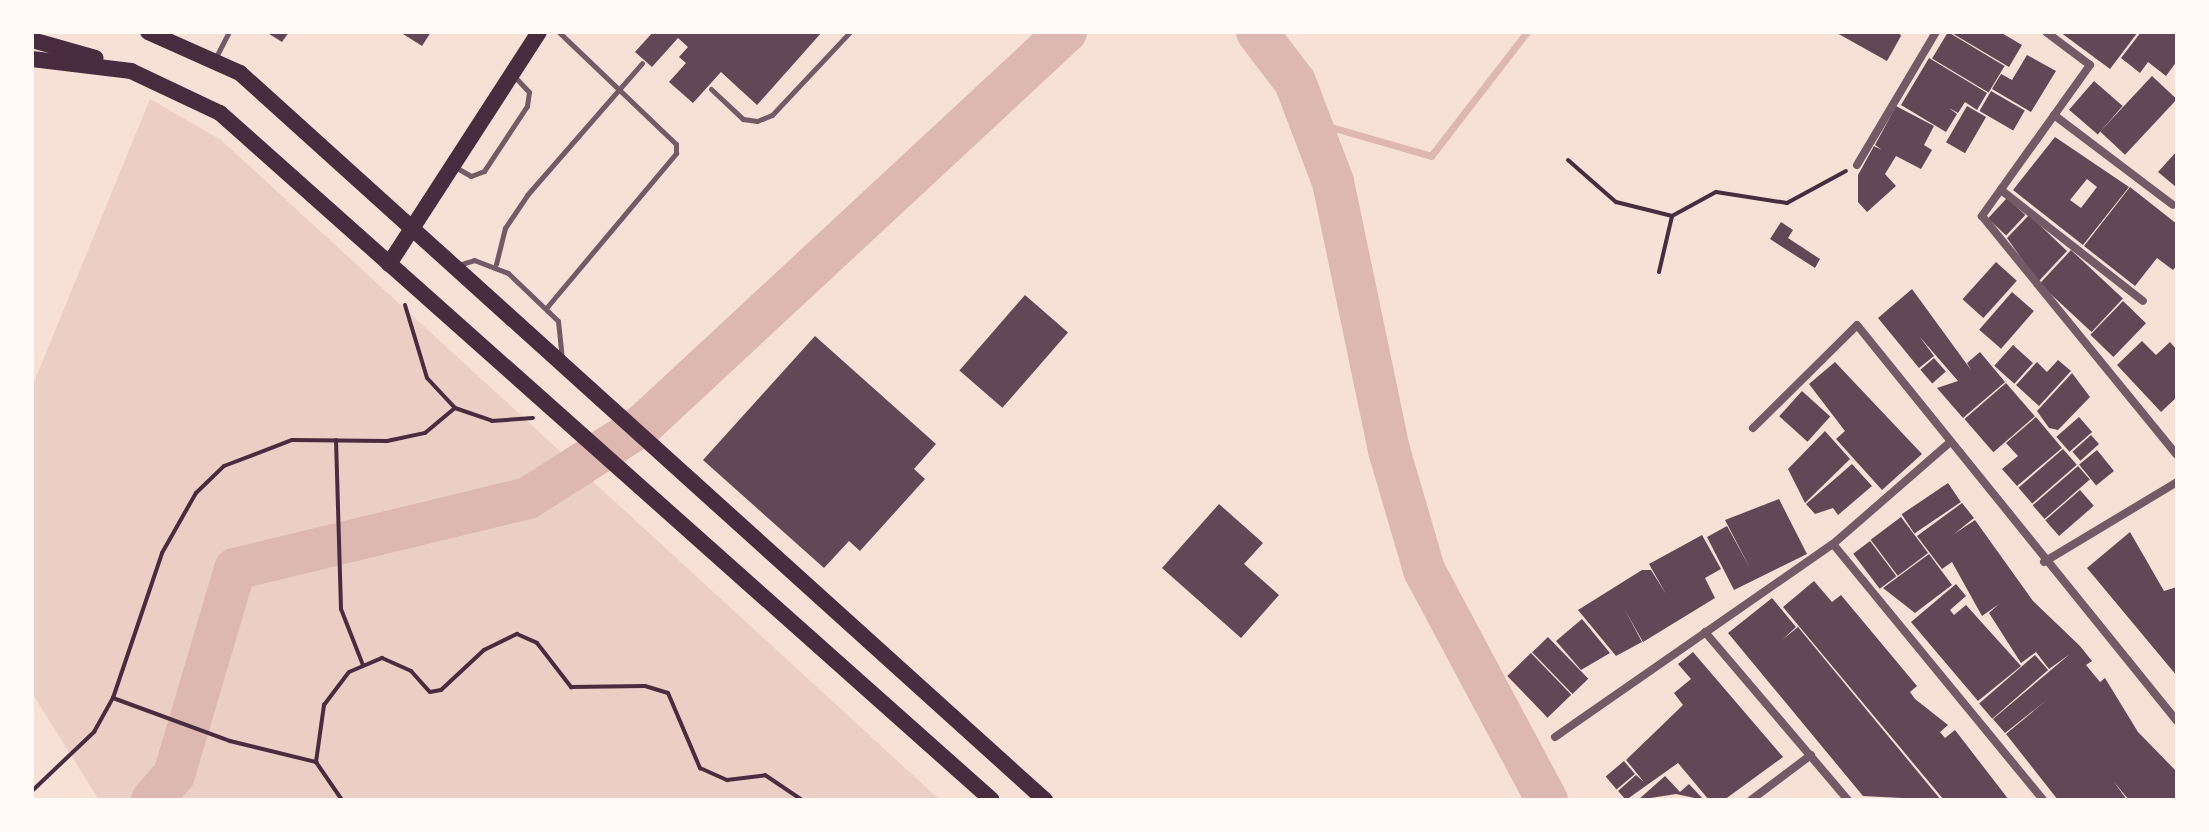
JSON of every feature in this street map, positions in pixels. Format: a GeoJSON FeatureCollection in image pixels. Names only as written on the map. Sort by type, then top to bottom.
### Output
{"type":"FeatureCollection","features":[{"type":"Feature","properties":{"kind":"main road"},"geometry":{"type":"LineString","coordinates":[[148,32],[215,58],[1045,800]]}},
{"type":"Feature","properties":{"kind":"main road"},"geometry":{"type":"LineString","coordinates":[[389,264],[412,233],[539,32]]}},
{"type":"Feature","properties":{"kind":"main road"},"geometry":{"type":"LineString","coordinates":[[32,40],[131,71],[220,113],[992,800]]}},
{"type":"Feature","properties":{"kind":"main road"},"geometry":{"type":"LineString","coordinates":[[32,59],[131,71]]}},
{"type":"Feature","properties":{"kind":"street"},"geometry":{"type":"LineString","coordinates":[[1857,165],[1936,32]]}},
{"type":"Feature","properties":{"kind":"street"},"geometry":{"type":"LineString","coordinates":[[2046,32],[2090,65],[1982,216],[2177,455]]}},
{"type":"Feature","properties":{"kind":"street"},"geometry":{"type":"LineString","coordinates":[[2054,115],[2173,205]]}},
{"type":"Feature","properties":{"kind":"street"},"geometry":{"type":"LineString","coordinates":[[2001,190],[2143,301]]}},
{"type":"Feature","properties":{"kind":"street"},"geometry":{"type":"LineString","coordinates":[[1753,428],[1857,325],[1948,444],[2177,721]]}},
{"type":"Feature","properties":{"kind":"street"},"geometry":{"type":"LineString","coordinates":[[1555,737],[1833,544],[1948,444]]}},
{"type":"Feature","properties":{"kind":"street"},"geometry":{"type":"LineString","coordinates":[[2044,562],[2177,482]]}},
{"type":"Feature","properties":{"kind":"street"},"geometry":{"type":"LineString","coordinates":[[1833,544],[2043,800]]}},
{"type":"Feature","properties":{"kind":"street"},"geometry":{"type":"LineString","coordinates":[[1705,632],[1848,800]]}},
{"type":"Feature","properties":{"kind":"street"},"geometry":{"type":"LineString","coordinates":[[1751,800],[1811,755]]}},
{"type":"Feature","properties":{"kind":"lane"},"geometry":{"type":"LineString","coordinates":[[215,58],[229,32]]}},
{"type":"Feature","properties":{"kind":"lane"},"geometry":{"type":"LineString","coordinates":[[547,307],[674,160],[676,144],[559,32]]}},
{"type":"Feature","properties":{"kind":"lane"},"geometry":{"type":"LineString","coordinates":[[711,89],[743,119],[757,121],[772,115],[850,32]]}},
{"type":"Feature","properties":{"kind":"lane"},"geometry":{"type":"LineString","coordinates":[[496,264],[505,228],[527,195],[642,63]]}},
{"type":"Feature","properties":{"kind":"lane"},"geometry":{"type":"LineString","coordinates":[[454,166],[471,176],[484,171],[527,106],[529,92],[512,75]]}},
{"type":"Feature","properties":{"kind":"lane"},"geometry":{"type":"LineString","coordinates":[[449,268],[474,260],[496,264],[547,307],[562,330],[562,367]]}},
{"type":"Feature","properties":{"kind":"path"},"geometry":{"type":"LineString","coordinates":[[1568,160],[1616,202],[1672,216],[1716,192],[1787,203],[1857,165]]}},
{"type":"Feature","properties":{"kind":"path"},"geometry":{"type":"LineString","coordinates":[[1659,272],[1672,216]]}},
{"type":"Feature","properties":{"kind":"path"},"geometry":{"type":"LineString","coordinates":[[404,300],[427,378],[455,408],[518,424],[554,410]]}},
{"type":"Feature","properties":{"kind":"path"},"geometry":{"type":"LineString","coordinates":[[32,791],[94,732],[113,698],[162,553],[196,493],[224,466],[292,440],[425,433],[455,408]]}},
{"type":"Feature","properties":{"kind":"path"},"geometry":{"type":"LineString","coordinates":[[336,440],[340,587],[363,666]]}},
{"type":"Feature","properties":{"kind":"path"},"geometry":{"type":"LineString","coordinates":[[316,762],[324,705],[349,672],[382,658],[411,671],[430,692],[441,690],[484,650],[517,634],[537,643],[571,687],[645,686],[668,693],[700,768],[727,780],[765,775],[802,800]]}},
{"type":"Feature","properties":{"kind":"path"},"geometry":{"type":"LineString","coordinates":[[113,698],[230,741],[316,762],[342,800]]}},
{"type":"Feature","properties":{"kind":"shaded area"},"geometry":{"type":"Polygon","coordinates":[[[150,99],[221,140],[940,800],[99,800],[32,693],[32,387],[150,99]]]}},
{"type":"Feature","properties":{"kind":"building"},"geometry":{"type":"Polygon","coordinates":[[[266,32],[289,32],[282,42],[266,32]]]}},
{"type":"Feature","properties":{"kind":"building"},"geometry":{"type":"Polygon","coordinates":[[[400,32],[431,32],[422,46],[400,32]]]}},
{"type":"Feature","properties":{"kind":"building"},"geometry":{"type":"Polygon","coordinates":[[[653,32],[822,32],[757,105],[721,72],[693,103],[669,82],[686,63],[679,57],[688,47],[678,38],[652,67],[635,52],[653,32]]]}},
{"type":"Feature","properties":{"kind":"building"},"geometry":{"type":"Polygon","coordinates":[[[1835,32],[1899,32],[1901,36],[1887,61],[1835,32]]]}},
{"type":"Feature","properties":{"kind":"building"},"geometry":{"type":"Polygon","coordinates":[[[1948,32],[2005,66],[1989,93],[1932,59],[1948,32]]]}},
{"type":"Feature","properties":{"kind":"building"},"geometry":{"type":"Polygon","coordinates":[[[1950,32],[2000,32],[2022,45],[2009,67],[1950,32]]]}},
{"type":"Feature","properties":{"kind":"building"},"geometry":{"type":"Polygon","coordinates":[[[2060,32],[2138,32],[2110,69],[2060,32]]]}},
{"type":"Feature","properties":{"kind":"building"},"geometry":{"type":"Polygon","coordinates":[[[2141,32],[2177,33],[2177,61],[2166,76],[2148,62],[2140,73],[2121,58],[2141,32]]]}},
{"type":"Feature","properties":{"kind":"building"},"geometry":{"type":"Polygon","coordinates":[[[2027,55],[2056,71],[2031,112],[1992,89],[2001,74],[2012,80],[2027,55]]]}},
{"type":"Feature","properties":{"kind":"building"},"geometry":{"type":"Polygon","coordinates":[[[1929,58],[1987,93],[1977,110],[1965,102],[1958,113],[1949,108],[1957,114],[1946,132],[1901,105],[1929,58]]]}},
{"type":"Feature","properties":{"kind":"building"},"geometry":{"type":"Polygon","coordinates":[[[2152,76],[2177,99],[2125,155],[2100,132],[2152,76]]]}},
{"type":"Feature","properties":{"kind":"building"},"geometry":{"type":"Polygon","coordinates":[[[2094,81],[2123,106],[2098,135],[2069,110],[2094,81]]]}},
{"type":"Feature","properties":{"kind":"building"},"geometry":{"type":"Polygon","coordinates":[[[1991,91],[2025,111],[2013,130],[1980,111],[1991,91]]]}},
{"type":"Feature","properties":{"kind":"building"},"geometry":{"type":"Polygon","coordinates":[[[1896,106],[1934,126],[1924,145],[1932,150],[1921,169],[1896,156],[1885,174],[1896,186],[1867,212],[1858,202],[1858,175],[1874,146],[1882,150],[1875,145],[1896,106]]]}},
{"type":"Feature","properties":{"kind":"building"},"geometry":{"type":"Polygon","coordinates":[[[1967,106],[1986,117],[1965,153],[1946,142],[1967,106]]]}},
{"type":"Feature","properties":{"kind":"building"},"geometry":{"type":"Polygon","coordinates":[[[2055,137],[2129,187],[2083,245],[2013,190],[2055,137]],[[2087,179],[2070,200],[2081,208],[2097,187],[2087,179]]]}},
{"type":"Feature","properties":{"kind":"building"},"geometry":{"type":"Polygon","coordinates":[[[2177,151],[2177,186],[2176,187],[2158,172],[2177,151]]]}},
{"type":"Feature","properties":{"kind":"building"},"geometry":{"type":"Polygon","coordinates":[[[2130,187],[2177,224],[2177,265],[2173,270],[2157,258],[2135,286],[2084,246],[2130,187]]]}},
{"type":"Feature","properties":{"kind":"building"},"geometry":{"type":"Polygon","coordinates":[[[2007,198],[2025,215],[2006,236],[1988,218],[2007,198]]]}},
{"type":"Feature","properties":{"kind":"building"},"geometry":{"type":"Polygon","coordinates":[[[2029,215],[2067,251],[2038,282],[2007,238],[2029,215]]]}},
{"type":"Feature","properties":{"kind":"building"},"geometry":{"type":"Polygon","coordinates":[[[1781,222],[1793,230],[1788,238],[1820,259],[1815,268],[1770,239],[1781,222]]]}},
{"type":"Feature","properties":{"kind":"building"},"geometry":{"type":"Polygon","coordinates":[[[2071,250],[2123,298],[2092,332],[2040,284],[2071,250]]]}},
{"type":"Feature","properties":{"kind":"building"},"geometry":{"type":"Polygon","coordinates":[[[1996,262],[2017,281],[1983,318],[1963,299],[1996,262]]]}},
{"type":"Feature","properties":{"kind":"building"},"geometry":{"type":"Polygon","coordinates":[[[1912,289],[1971,370],[1967,363],[1980,352],[2005,382],[1963,418],[1937,388],[1958,381],[1919,336],[1934,356],[1919,368],[1878,318],[1912,289]]]}},
{"type":"Feature","properties":{"kind":"building"},"geometry":{"type":"Polygon","coordinates":[[[2012,292],[2034,311],[2001,349],[1979,330],[2012,292]]]}},
{"type":"Feature","properties":{"kind":"building"},"geometry":{"type":"Polygon","coordinates":[[[1025,295],[1068,332],[1002,408],[959,370],[1025,295]]]}},
{"type":"Feature","properties":{"kind":"building"},"geometry":{"type":"Polygon","coordinates":[[[2123,301],[2146,323],[2113,357],[2090,335],[2123,301]]]}},
{"type":"Feature","properties":{"kind":"building"},"geometry":{"type":"Polygon","coordinates":[[[815,336],[936,444],[914,469],[925,479],[860,551],[849,541],[824,568],[703,460],[815,336]]]}},
{"type":"Feature","properties":{"kind":"building"},"geometry":{"type":"Polygon","coordinates":[[[2142,341],[2156,355],[2170,342],[2177,350],[2177,397],[2161,412],[2117,365],[2142,341]]]}},
{"type":"Feature","properties":{"kind":"building"},"geometry":{"type":"Polygon","coordinates":[[[2013,345],[2033,363],[2014,384],[1994,366],[2013,345]]]}},
{"type":"Feature","properties":{"kind":"building"},"geometry":{"type":"Polygon","coordinates":[[[1934,358],[1946,372],[1932,383],[1920,370],[1934,358]]]}},
{"type":"Feature","properties":{"kind":"building"},"geometry":{"type":"Polygon","coordinates":[[[2058,360],[2071,371],[2039,406],[2016,385],[2037,362],[2047,372],[2058,360]]]}},
{"type":"Feature","properties":{"kind":"building"},"geometry":{"type":"Polygon","coordinates":[[[1835,362],[1922,454],[1882,490],[1836,439],[1845,431],[1809,384],[1835,362]]]}},
{"type":"Feature","properties":{"kind":"building"},"geometry":{"type":"Polygon","coordinates":[[[2072,373],[2090,397],[2058,430],[2049,428],[2037,411],[2072,373]]]}},
{"type":"Feature","properties":{"kind":"building"},"geometry":{"type":"Polygon","coordinates":[[[2006,383],[2035,416],[1993,452],[1964,419],[2006,383]]]}},
{"type":"Feature","properties":{"kind":"building"},"geometry":{"type":"Polygon","coordinates":[[[1802,391],[1830,416],[1807,442],[1779,416],[1802,391]]]}},
{"type":"Feature","properties":{"kind":"building"},"geometry":{"type":"Polygon","coordinates":[[[2036,417],[2062,448],[2017,486],[2002,469],[2018,456],[2006,443],[2036,417]]]}},
{"type":"Feature","properties":{"kind":"building"},"geometry":{"type":"Polygon","coordinates":[[[2079,417],[2092,432],[2069,452],[2056,437],[2079,417]]]}},
{"type":"Feature","properties":{"kind":"building"},"geometry":{"type":"Polygon","coordinates":[[[1825,431],[1850,459],[1805,503],[1788,469],[1825,431]]]}},
{"type":"Feature","properties":{"kind":"building"},"geometry":{"type":"Polygon","coordinates":[[[2091,435],[2099,444],[2080,461],[2072,452],[2091,435]]]}},
{"type":"Feature","properties":{"kind":"building"},"geometry":{"type":"Polygon","coordinates":[[[2063,449],[2077,465],[2032,504],[2018,488],[2063,449]]]}},
{"type":"Feature","properties":{"kind":"building"},"geometry":{"type":"Polygon","coordinates":[[[2097,450],[2114,471],[2096,485],[2079,464],[2097,450]]]}},
{"type":"Feature","properties":{"kind":"building"},"geometry":{"type":"Polygon","coordinates":[[[1852,464],[1872,486],[1838,515],[1833,508],[1815,514],[1806,504],[1852,464]]]}},
{"type":"Feature","properties":{"kind":"building"},"geometry":{"type":"Polygon","coordinates":[[[2078,466],[2090,480],[2045,519],[2033,505],[2078,466]]]}},
{"type":"Feature","properties":{"kind":"building"},"geometry":{"type":"Polygon","coordinates":[[[1948,483],[1961,502],[1914,533],[1902,514],[1948,483]]]}},
{"type":"Feature","properties":{"kind":"building"},"geometry":{"type":"Polygon","coordinates":[[[2080,490],[2094,506],[2059,536],[2045,520],[2080,490]]]}},
{"type":"Feature","properties":{"kind":"building"},"geometry":{"type":"Polygon","coordinates":[[[1779,499],[1807,554],[1734,590],[1707,537],[1727,526],[1750,568],[1725,520],[1779,499]]]}},
{"type":"Feature","properties":{"kind":"building"},"geometry":{"type":"Polygon","coordinates":[[[1962,503],[1974,518],[1954,534],[1975,520],[2033,601],[2092,661],[2086,665],[2100,682],[2105,678],[2138,732],[2177,772],[2177,800],[2129,800],[2114,782],[2127,800],[2058,800],[2006,734],[2048,699],[2005,733],[1993,719],[2070,654],[2049,669],[2036,652],[2021,663],[1989,613],[1999,604],[1982,616],[1952,562],[1942,569],[1917,536],[1962,503]]]}},
{"type":"Feature","properties":{"kind":"building"},"geometry":{"type":"Polygon","coordinates":[[[1219,504],[1263,543],[1244,564],[1279,595],[1241,638],[1162,568],[1219,504]]]}},
{"type":"Feature","properties":{"kind":"building"},"geometry":{"type":"Polygon","coordinates":[[[1901,517],[1928,553],[1898,576],[1871,540],[1901,517]]]}},
{"type":"Feature","properties":{"kind":"building"},"geometry":{"type":"Polygon","coordinates":[[[2130,532],[2164,591],[2177,587],[2177,676],[2087,568],[2130,532]]]}},
{"type":"Feature","properties":{"kind":"building"},"geometry":{"type":"Polygon","coordinates":[[[1702,535],[1721,569],[1705,578],[1715,598],[1643,642],[1625,610],[1642,642],[1616,656],[1578,610],[1642,570],[1651,570],[1666,594],[1649,564],[1702,535]]]}},
{"type":"Feature","properties":{"kind":"building"},"geometry":{"type":"Polygon","coordinates":[[[1870,541],[1896,576],[1880,589],[1853,554],[1870,541]]]}},
{"type":"Feature","properties":{"kind":"building"},"geometry":{"type":"Polygon","coordinates":[[[1929,554],[1952,585],[1915,613],[1883,588],[1929,554]]]}},
{"type":"Feature","properties":{"kind":"building"},"geometry":{"type":"Polygon","coordinates":[[[1814,581],[1832,602],[1841,595],[1917,686],[1910,692],[1915,699],[1948,725],[1940,732],[1945,738],[1955,730],[2009,800],[1944,800],[1783,607],[1814,581]]]}},
{"type":"Feature","properties":{"kind":"building"},"geometry":{"type":"Polygon","coordinates":[[[1956,584],[1966,596],[1950,610],[1954,615],[1966,605],[2021,666],[1978,701],[1911,622],[1956,584]]]}},
{"type":"Feature","properties":{"kind":"building"},"geometry":{"type":"Polygon","coordinates":[[[1772,598],[1796,627],[1782,640],[1798,627],[1941,800],[1863,796],[1728,633],[1772,598]]]}},
{"type":"Feature","properties":{"kind":"building"},"geometry":{"type":"Polygon","coordinates":[[[1582,619],[1610,653],[1581,670],[1556,641],[1582,619]]]}},
{"type":"Feature","properties":{"kind":"building"},"geometry":{"type":"Polygon","coordinates":[[[1548,637],[1588,679],[1572,694],[1532,652],[1548,637]]]}},
{"type":"Feature","properties":{"kind":"building"},"geometry":{"type":"Polygon","coordinates":[[[1693,652],[1783,757],[1724,800],[1709,800],[1678,763],[1626,800],[1618,791],[1636,775],[1644,782],[1626,760],[1683,705],[1674,693],[1691,679],[1678,664],[1693,652]]]}},
{"type":"Feature","properties":{"kind":"building"},"geometry":{"type":"Polygon","coordinates":[[[1531,653],[1571,695],[1548,718],[1507,676],[1531,653]]]}},
{"type":"Feature","properties":{"kind":"building"},"geometry":{"type":"Polygon","coordinates":[[[2035,655],[2048,670],[1992,719],[1979,704],[2035,655]]]}},
{"type":"Feature","properties":{"kind":"building"},"geometry":{"type":"Polygon","coordinates":[[[1624,761],[1635,774],[1617,789],[1606,776],[1624,761]]]}},
{"type":"Feature","properties":{"kind":"building"},"geometry":{"type":"Polygon","coordinates":[[[1665,776],[1680,792],[1689,784],[1704,800],[1676,794],[1638,800],[1665,776]]]}},
{"type":"Feature","properties":{"kind":"waterway"},"geometry":{"type":"LineString","coordinates":[[152,800],[174,775],[235,569],[528,498],[644,424],[1066,32]]}},
{"type":"Feature","properties":{"kind":"waterway"},"geometry":{"type":"LineString","coordinates":[[1257,32],[1295,82],[1333,182],[1389,450],[1424,570],[1547,800]]}},
{"type":"Feature","properties":{"kind":"waterway"},"geometry":{"type":"LineString","coordinates":[[1310,121],[1431,156],[1527,32]]}}]}
